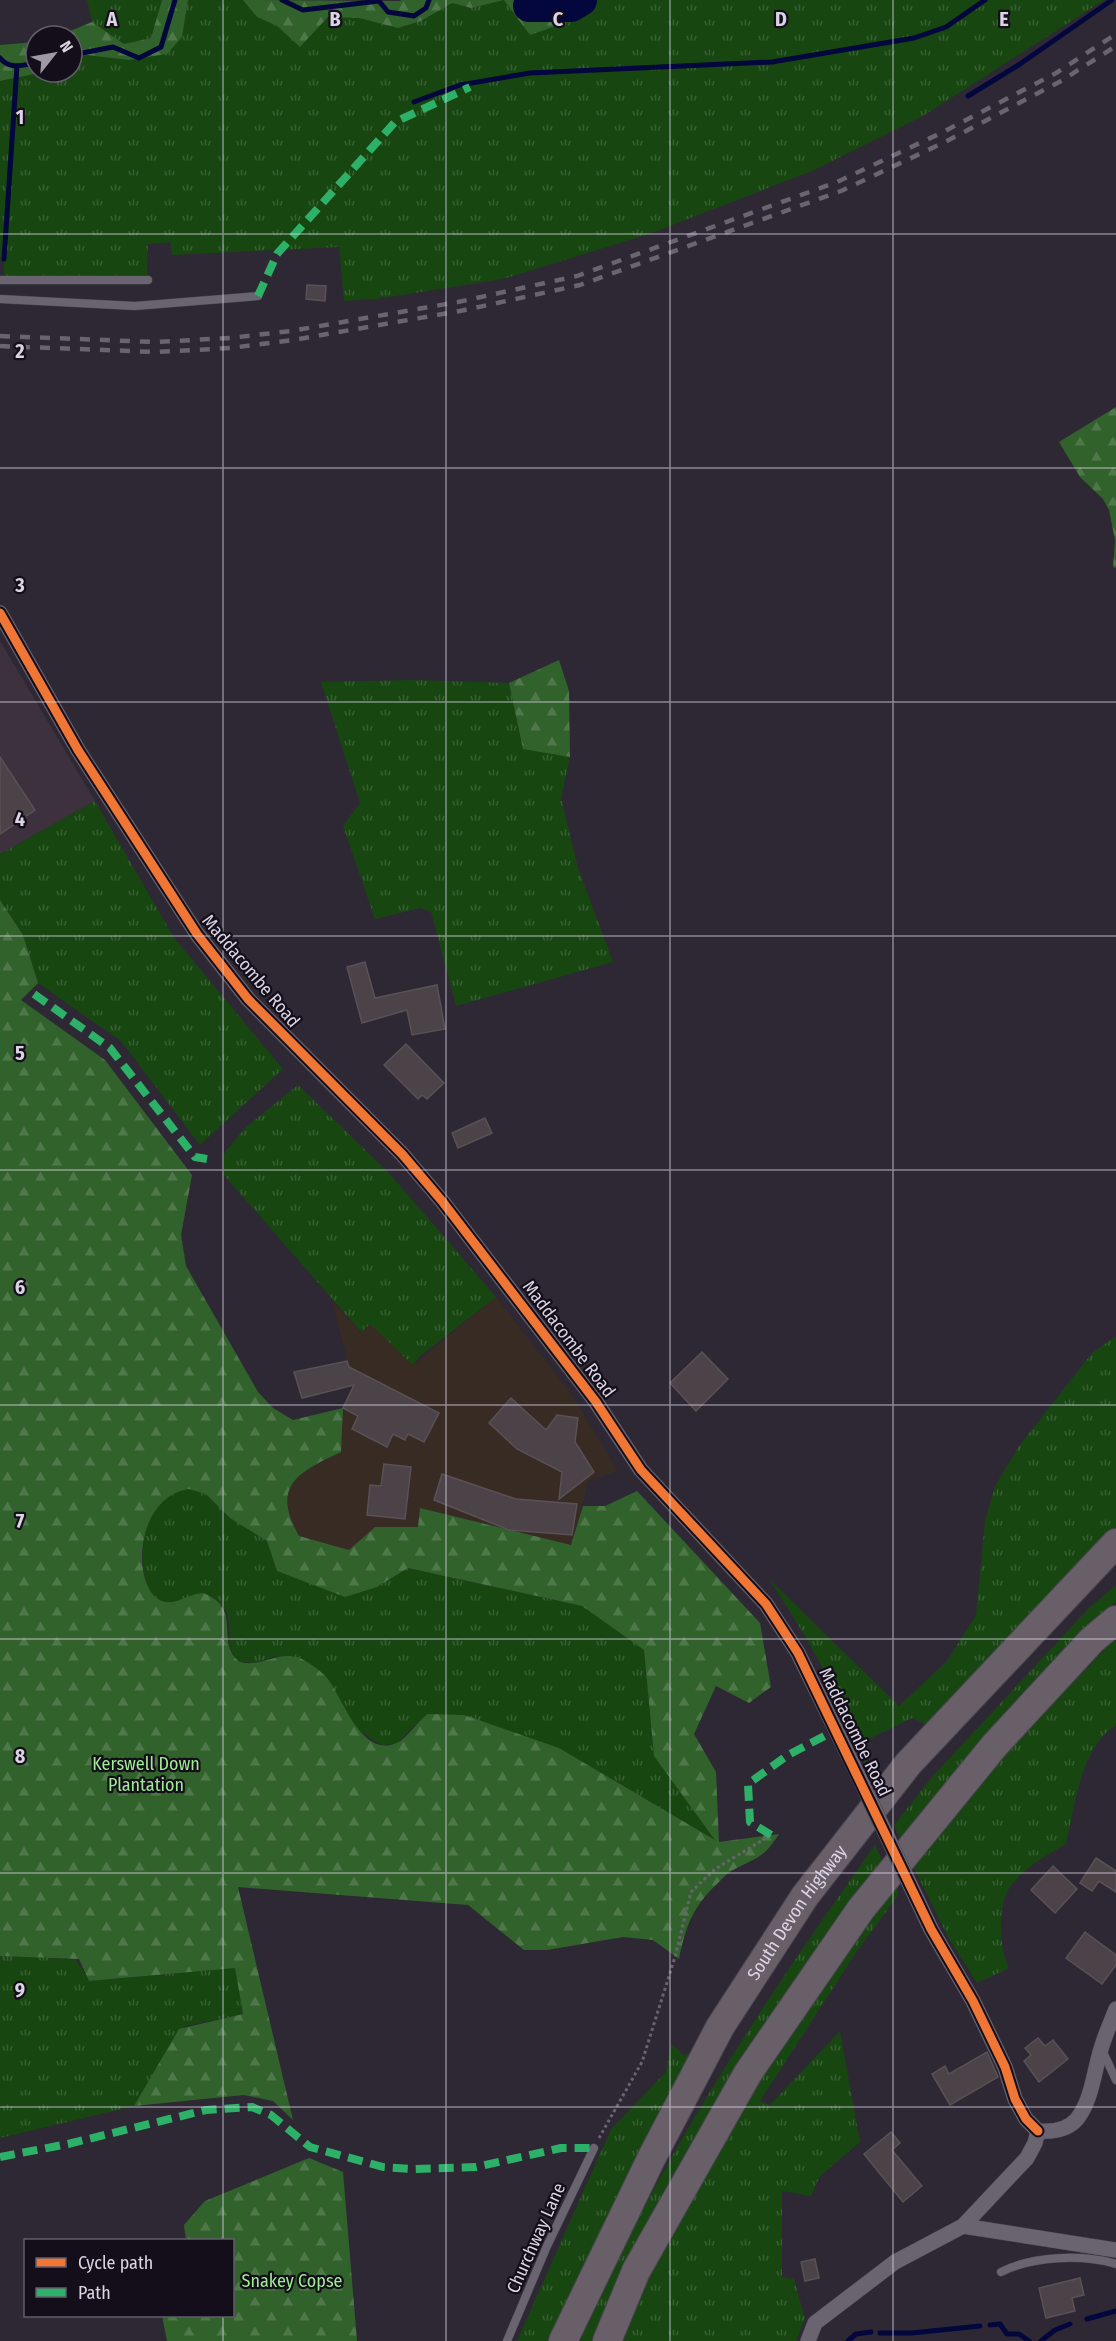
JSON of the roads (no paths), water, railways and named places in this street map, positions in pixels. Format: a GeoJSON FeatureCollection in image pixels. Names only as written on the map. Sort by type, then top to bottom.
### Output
{"type":"FeatureCollection","features":[{"type":"Feature","properties":{"kind":"highway","name":"South Devon Highway"},"geometry":{"type":"LineString","coordinates":[[563,2341],[652,2157],[720,2026],[805,1896],[908,1764],[1116,1543]]}},
{"type":"Feature","properties":{"kind":"highway"},"geometry":{"type":"LineString","coordinates":[[608,2341],[636,2271],[748,2073],[861,1909],[994,1746],[1092,1640],[1116,1620]]}},
{"type":"Feature","properties":{"kind":"street","name":"Maddacombe Road"},"geometry":{"type":"LineString","coordinates":[[0,613],[78,750],[197,934],[248,999],[402,1154],[429,1185],[596,1402],[641,1470],[766,1604],[798,1653],[931,1929],[973,2001],[1005,2067],[1015,2099],[1026,2119],[1038,2131]]}},
{"type":"Feature","properties":{"kind":"street"},"geometry":{"type":"LineString","coordinates":[[808,2341],[814,2323],[895,2262],[963,2226],[1027,2158],[1038,2131],[1051,2132],[1064,2129],[1076,2121],[1086,2104],[1101,2048],[1116,2009]]}},
{"type":"Feature","properties":{"kind":"street"},"geometry":{"type":"LineString","coordinates":[[963,2226],[1116,2250]]}},
{"type":"Feature","properties":{"kind":"lane"},"geometry":{"type":"LineString","coordinates":[[0,280],[148,280]]}},
{"type":"Feature","properties":{"kind":"lane"},"geometry":{"type":"LineString","coordinates":[[0,299],[135,306],[258,296]]}},
{"type":"Feature","properties":{"kind":"lane"},"geometry":{"type":"LineString","coordinates":[[1101,2048],[1116,2080]]}},
{"type":"Feature","properties":{"kind":"lane","name":"Churchway Lane"},"geometry":{"type":"LineString","coordinates":[[507,2341],[547,2246],[594,2148]]}},
{"type":"Feature","properties":{"kind":"lane"},"geometry":{"type":"LineString","coordinates":[[1001,2272],[1016,2265],[1052,2259],[1100,2259],[1116,2264]]}},
{"type":"Feature","properties":{"kind":"waterway"},"geometry":{"type":"LineString","coordinates":[[84,53],[113,47],[139,58],[161,47],[175,0]]}},
{"type":"Feature","properties":{"kind":"waterway"},"geometry":{"type":"LineString","coordinates":[[282,0],[303,10],[379,1],[388,12],[414,16],[426,8],[429,0]]}},
{"type":"Feature","properties":{"kind":"waterway"},"geometry":{"type":"LineString","coordinates":[[524,0],[529,6]]}},
{"type":"Feature","properties":{"kind":"waterway"},"geometry":{"type":"LineString","coordinates":[[529,6],[571,6],[581,0]]}},
{"type":"Feature","properties":{"kind":"waterway"},"geometry":{"type":"LineString","coordinates":[[414,102],[460,85],[530,73],[772,62],[914,38],[946,27],[985,0]]}},
{"type":"Feature","properties":{"kind":"waterway"},"geometry":{"type":"LineString","coordinates":[[968,96],[1020,64],[1112,0]]}},
{"type":"Feature","properties":{"kind":"waterway"},"geometry":{"type":"LineString","coordinates":[[0,58],[8,64],[24,65]]}},
{"type":"Feature","properties":{"kind":"waterway"},"geometry":{"type":"LineString","coordinates":[[4,259],[17,66]]}},
{"type":"Feature","properties":{"kind":"waterway"},"geometry":{"type":"LineString","coordinates":[[1087,2319],[1116,2311]]}},
{"type":"Feature","properties":{"kind":"waterway"},"geometry":{"type":"LineString","coordinates":[[990,2325],[1000,2324],[1007,2334],[1019,2334],[1029,2341]]}},
{"type":"Feature","properties":{"kind":"waterway"},"geometry":{"type":"LineString","coordinates":[[1041,2341],[1055,2330],[1070,2324]]}},
{"type":"Feature","properties":{"kind":"waterway"},"geometry":{"type":"LineString","coordinates":[[880,2333],[912,2333],[980,2326]]}},
{"type":"Feature","properties":{"kind":"waterway"},"geometry":{"type":"LineString","coordinates":[[848,2341],[856,2334],[871,2332]]}},
{"type":"Feature","properties":{"kind":"railway"},"geometry":{"type":"LineString","coordinates":[[0,336],[155,342],[230,338],[291,331],[458,302],[577,276],[837,182],[941,133],[1056,73],[1116,34]]}},
{"type":"Feature","properties":{"kind":"railway"},"geometry":{"type":"LineString","coordinates":[[0,346],[156,352],[231,348],[293,340],[460,311],[580,285],[841,191],[945,142],[1061,81],[1116,46]]}},
{"type":"Feature","properties":{"kind":"park label","name":"Kerswell Down Plantation"},"geometry":{"type":"Point","coordinates":[146,1774]}},
{"type":"Feature","properties":{"kind":"park label","name":"Snakey Copse"},"geometry":{"type":"Point","coordinates":[292,2281]}}]}
